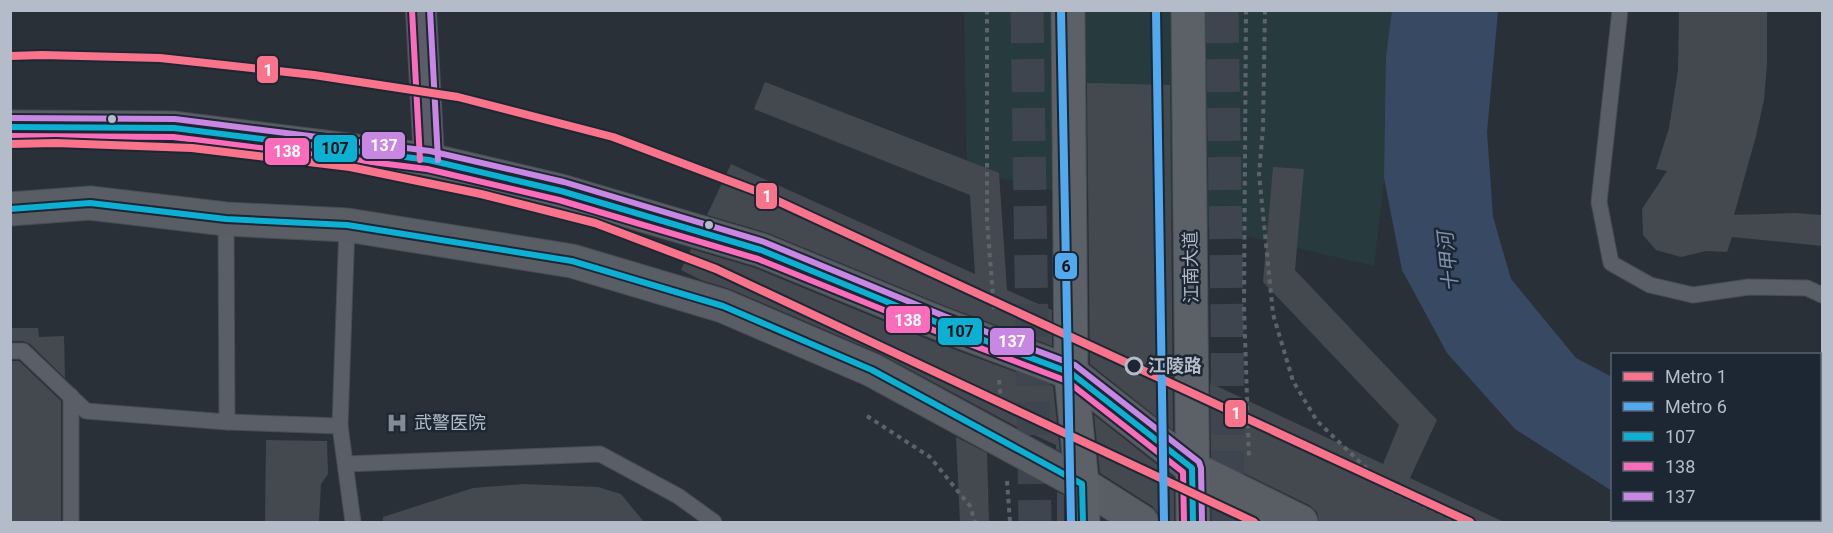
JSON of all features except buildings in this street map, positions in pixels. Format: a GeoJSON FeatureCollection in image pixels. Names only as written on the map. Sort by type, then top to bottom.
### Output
{"type":"FeatureCollection","features":[{"type":"Feature","properties":{"kind":"main road"},"geometry":{"type":"LineString","coordinates":[[1068,10],[1071,374],[1082,484],[1083,522]]}},
{"type":"Feature","properties":{"kind":"main road","name":"江南大道"},"geometry":{"type":"LineString","coordinates":[[1188,10],[1193,522]]}},
{"type":"Feature","properties":{"kind":"main road"},"geometry":{"type":"LineString","coordinates":[[10,127],[174,128],[429,160],[561,191],[761,250],[1071,374],[1192,468],[1301,522]]}},
{"type":"Feature","properties":{"kind":"main road"},"geometry":{"type":"LineString","coordinates":[[10,209],[90,203],[226,219],[347,225],[572,261],[723,306],[872,370],[1082,484],[1142,522]]}},
{"type":"Feature","properties":{"kind":"street"},"geometry":{"type":"LineString","coordinates":[[421,10],[429,160]]}},
{"type":"Feature","properties":{"kind":"lane"},"geometry":{"type":"LineString","coordinates":[[1620,10],[1599,202],[1611,263],[1650,285],[1693,296],[1749,287],[1807,288],[1822,295]]}},
{"type":"Feature","properties":{"kind":"lane"},"geometry":{"type":"LineString","coordinates":[[226,219],[227,422]]}},
{"type":"Feature","properties":{"kind":"lane"},"geometry":{"type":"LineString","coordinates":[[347,225],[340,426],[353,522]]}},
{"type":"Feature","properties":{"kind":"lane"},"geometry":{"type":"LineString","coordinates":[[10,351],[23,351],[86,411],[227,422],[340,426]]}},
{"type":"Feature","properties":{"kind":"lane"},"geometry":{"type":"LineString","coordinates":[[70,522],[71,396]]}},
{"type":"Feature","properties":{"kind":"lane"},"geometry":{"type":"LineString","coordinates":[[346,464],[600,454],[678,496],[714,522]]}},
{"type":"Feature","properties":{"kind":"path"},"geometry":{"type":"LineString","coordinates":[[987,10],[987,220],[1010,522]]}},
{"type":"Feature","properties":{"kind":"path"},"geometry":{"type":"LineString","coordinates":[[1246,10],[1244,306],[1250,497]]}},
{"type":"Feature","properties":{"kind":"path"},"geometry":{"type":"LineString","coordinates":[[1265,10],[1263,128],[1259,174],[1273,314],[1293,381],[1317,420],[1388,489],[1459,522]]}},
{"type":"Feature","properties":{"kind":"path"},"geometry":{"type":"LineString","coordinates":[[867,416],[930,457],[970,506],[975,522]]}},
{"type":"Feature","properties":{"kind":"green space"},"geometry":{"type":"Polygon","coordinates":[[[964,11],[1404,11],[1374,266],[967,170],[964,11]]]}},
{"type":"Feature","properties":{"kind":"water","name":"十甲河"},"geometry":{"type":"Polygon","coordinates":[[[1392,11],[1498,11],[1487,132],[1493,217],[1511,279],[1576,358],[1611,376],[1611,490],[1515,429],[1447,353],[1402,270],[1384,178],[1386,56],[1392,11]]]}},
{"type":"Feature","properties":{"kind":"water"},"geometry":{"type":"Polygon","coordinates":[[[1822,476],[1822,522],[1672,521],[1821,521],[1822,476]]]}},
{"type":"Feature","properties":{"kind":"tunnel"},"geometry":{"type":"LineString","coordinates":[[1027,10],[1035,522]]}},
{"type":"Feature","properties":{"kind":"tunnel"},"geometry":{"type":"LineString","coordinates":[[1222,10],[1228,522]]}},
{"type":"Feature","properties":{"kind":"metro line","name":"6"},"geometry":{"type":"LineString","coordinates":[[1061,10],[1071,522]]}},
{"type":"Feature","properties":{"kind":"metro line","name":"6"},"geometry":{"type":"LineString","coordinates":[[1156,10],[1164,522]]}},
{"type":"Feature","properties":{"kind":"metro line","name":"1"},"geometry":{"type":"LineString","coordinates":[[10,56],[160,58],[314,75],[458,97],[613,137],[756,191],[1470,522]]}},
{"type":"Feature","properties":{"kind":"metro line","name":"1"},"geometry":{"type":"LineString","coordinates":[[10,144],[56,143],[192,148],[350,167],[481,194],[595,223],[716,269],[1254,522]]}},
{"type":"Feature","properties":{"kind":"transit line","name":"138"},"geometry":{"type":"LineString","coordinates":[[412,10],[420,160]]}},
{"type":"Feature","properties":{"kind":"transit line","name":"137"},"geometry":{"type":"LineString","coordinates":[[430,10],[438,160]]}},
{"type":"Feature","properties":{"kind":"transit line","name":"137"},"geometry":{"type":"LineString","coordinates":[[10,118],[175,119],[430,151],[564,182],[764,242],[944,316],[1075,365],[1199,462],[1202,522]]}},
{"type":"Feature","properties":{"kind":"transit line","name":"107"},"geometry":{"type":"LineString","coordinates":[[10,127],[174,128],[429,160],[561,191],[761,250],[941,324],[1071,373],[1192,468],[1193,522]]}},
{"type":"Feature","properties":{"kind":"transit line","name":"138"},"geometry":{"type":"LineString","coordinates":[[10,136],[173,137],[427,169],[559,200],[758,259],[1067,381],[1183,472],[1184,522]]}},
{"type":"Feature","properties":{"kind":"transit line","name":"107"},"geometry":{"type":"LineString","coordinates":[[10,209],[90,203],[226,219],[347,225],[572,261],[723,306],[872,370],[1082,484],[1083,522]]}},
{"type":"Feature","properties":{"kind":"place","name":"江陵路"},"geometry":{"type":"Point","coordinates":[1134,366]}},
{"type":"Feature","properties":{"kind":"place","name":"武警医院"},"geometry":{"type":"Point","coordinates":[397,423]}}]}
